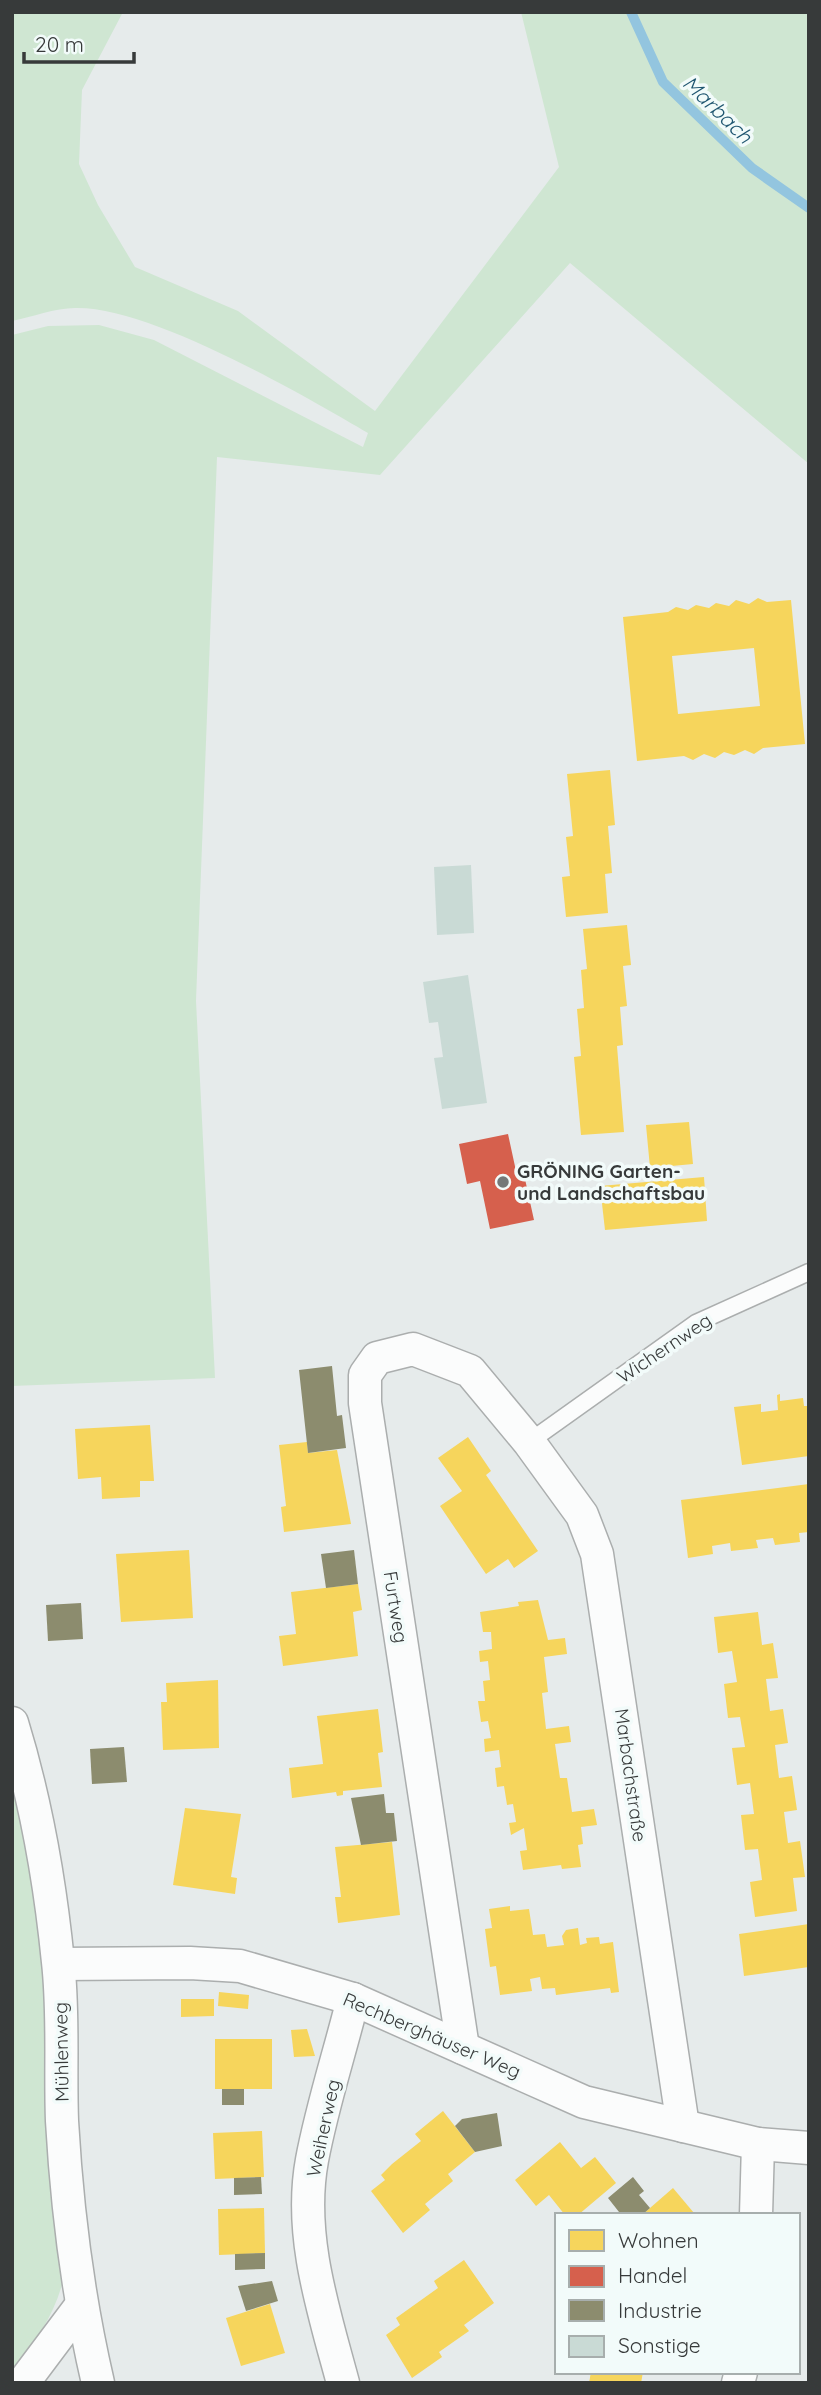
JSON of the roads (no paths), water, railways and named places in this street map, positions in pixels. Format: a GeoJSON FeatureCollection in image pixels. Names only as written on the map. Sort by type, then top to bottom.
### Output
{"type":"FeatureCollection","features":[{"type":"Feature","properties":{"kind":"street","name":"Furtweg"},"geometry":{"type":"LineString","coordinates":[[463,2048],[365,1403],[365,1375],[377,1358],[413,1349],[470,1371],[529,1442]]}},
{"type":"Feature","properties":{"kind":"street","name":"Marbachstraße"},"geometry":{"type":"LineString","coordinates":[[529,1442],[582,1515],[597,1554],[683,2126]]}},
{"type":"Feature","properties":{"kind":"street","name":"Mühlenweg"},"geometry":{"type":"LineString","coordinates":[[12,1723],[29,1778],[47,1875],[59,1964],[62,2122],[80,2307],[98,2383]]}},
{"type":"Feature","properties":{"kind":"street","name":"Rechberghäuser Weg"},"geometry":{"type":"LineString","coordinates":[[59,1964],[190,1963],[240,1966],[353,1998],[584,2102],[758,2144],[809,2148]]}},
{"type":"Feature","properties":{"kind":"street","name":"Weiherweg"},"geometry":{"type":"LineString","coordinates":[[343,2383],[316,2280],[310,2221],[312,2162],[353,1998]]}},
{"type":"Feature","properties":{"kind":"street"},"geometry":{"type":"LineString","coordinates":[[756,2213],[758,2144]]}},
{"type":"Feature","properties":{"kind":"street"},"geometry":{"type":"LineString","coordinates":[[23,2383],[80,2307]]}},
{"type":"Feature","properties":{"kind":"lane","name":"Wichernweg"},"geometry":{"type":"LineString","coordinates":[[529,1442],[696,1323],[809,1272]]}},
{"type":"Feature","properties":{"kind":"waterway","name":"Marbach"},"geometry":{"type":"LineString","coordinates":[[631,12],[663,82],[752,168],[809,208]]}},
{"type":"Feature","properties":{"kind":"place","name":"GRÖNING Garten- und Landschaftsbau"},"geometry":{"type":"Point","coordinates":[503,1182]}}]}
